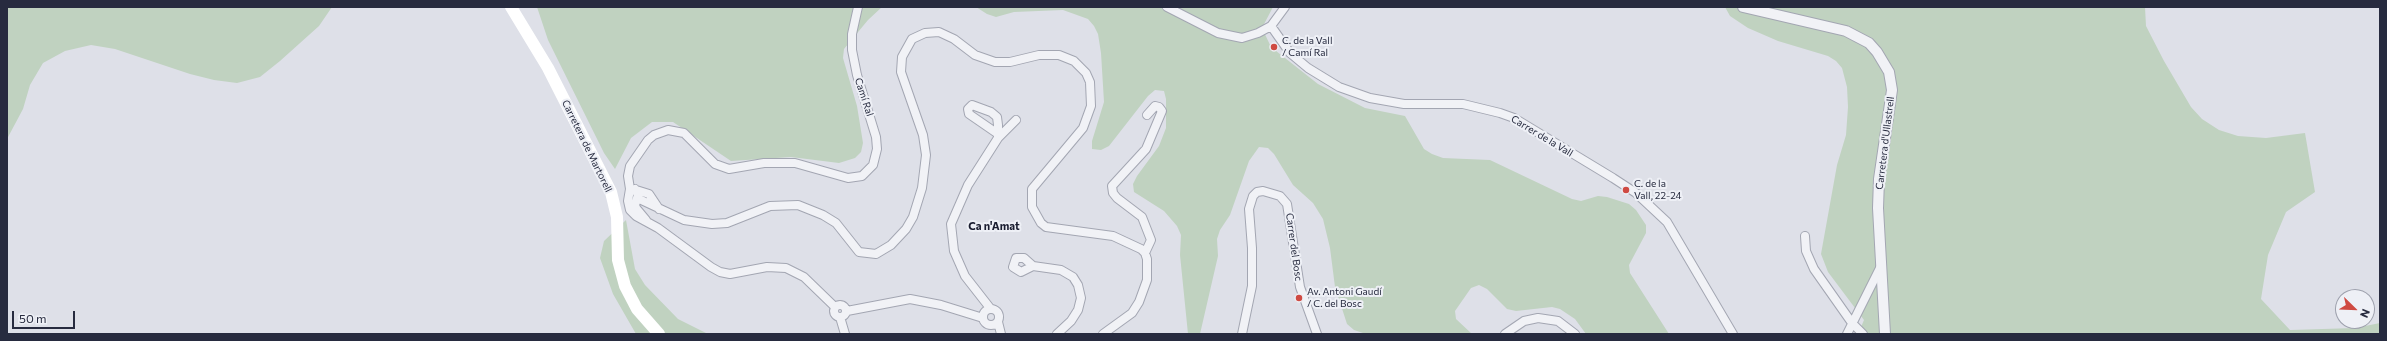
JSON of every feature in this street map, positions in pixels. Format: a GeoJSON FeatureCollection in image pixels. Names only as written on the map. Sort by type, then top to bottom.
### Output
{"type":"FeatureCollection","features":[{"type":"Feature","properties":{"kind":"main road","name":"Carretera de Martorell"},"geometry":{"type":"LineString","coordinates":[[511,7],[548,68],[611,192],[617,217],[618,260],[625,286],[637,309],[659,334]]}},
{"type":"Feature","properties":{"kind":"street","name":"Camí Ral"},"geometry":{"type":"LineString","coordinates":[[632,189],[629,171],[636,156],[654,135],[668,130],[684,133],[715,164],[729,169],[764,163],[796,163],[838,176],[862,176],[873,165],[878,149],[876,137],[857,75],[852,50],[852,34],[858,7]]}},
{"type":"Feature","properties":{"kind":"street"},"geometry":{"type":"LineString","coordinates":[[1167,7],[1218,32],[1233,37],[1250,36],[1271,26],[1285,7]]}},
{"type":"Feature","properties":{"kind":"street","name":"Carretera d'Ullastrell"},"geometry":{"type":"LineString","coordinates":[[1743,7],[1846,31],[1869,44],[1886,65],[1892,83],[1892,90],[1879,179],[1880,268],[1885,334]]}},
{"type":"Feature","properties":{"kind":"street","name":"Carrer de la Vall"},"geometry":{"type":"LineString","coordinates":[[1271,26],[1290,53],[1308,68],[1339,87],[1370,98],[1404,104],[1463,104],[1500,112],[1514,118],[1636,193],[1667,222],[1733,334]]}},
{"type":"Feature","properties":{"kind":"street"},"geometry":{"type":"LineString","coordinates":[[632,189],[637,198],[659,209],[692,222],[718,224],[735,220],[761,208],[779,205],[798,205],[823,215],[836,223],[858,252],[869,255],[882,252],[898,239],[913,217],[921,193],[925,172],[926,155],[923,135],[901,72],[902,57],[912,39],[925,33],[939,32],[946,34],[975,54],[989,61],[1010,62],[1048,54],[1068,58],[1083,69],[1090,82],[1092,97],[1087,121],[1074,140],[1032,189],[1032,207],[1041,223],[1046,227],[1113,236],[1141,249],[1145,253]]}},
{"type":"Feature","properties":{"kind":"street"},"geometry":{"type":"LineString","coordinates":[[1103,334],[1132,313],[1139,302],[1147,280],[1145,253],[1151,240],[1142,218],[1117,198],[1113,193],[1112,186],[1146,149],[1162,111],[1159,107],[1155,106],[1147,115]]}},
{"type":"Feature","properties":{"kind":"street"},"geometry":{"type":"LineString","coordinates":[[1001,334],[998,322],[998,312],[990,308],[965,276],[954,251],[951,224],[968,185],[998,136],[1016,120]]}},
{"type":"Feature","properties":{"kind":"street"},"geometry":{"type":"LineString","coordinates":[[632,189],[649,194],[659,209]]}},
{"type":"Feature","properties":{"kind":"street"},"geometry":{"type":"LineString","coordinates":[[632,189],[628,201],[630,210],[636,216],[649,223],[720,272],[730,274],[776,266],[794,271],[804,277],[835,307],[835,314],[840,318],[845,334]]}},
{"type":"Feature","properties":{"kind":"street","name":"Carrer del Bosc"},"geometry":{"type":"LineString","coordinates":[[1242,334],[1252,286],[1250,200],[1258,192],[1263,191],[1284,199],[1289,211],[1300,286],[1317,334]]}},
{"type":"Feature","properties":{"kind":"street"},"geometry":{"type":"LineString","coordinates":[[637,198],[636,208],[649,223]]}},
{"type":"Feature","properties":{"kind":"street"},"geometry":{"type":"LineString","coordinates":[[1805,236],[1809,261],[1852,323],[1863,334]]}},
{"type":"Feature","properties":{"kind":"street"},"geometry":{"type":"LineString","coordinates":[[1033,266],[1061,270],[1073,277],[1078,286],[1081,298],[1078,310],[1071,321],[1057,334]]}},
{"type":"Feature","properties":{"kind":"street"},"geometry":{"type":"LineString","coordinates":[[1847,334],[1880,268]]}},
{"type":"Feature","properties":{"kind":"street"},"geometry":{"type":"LineString","coordinates":[[840,318],[844,316],[847,311],[910,299],[941,305],[983,318],[988,325],[998,322]]}},
{"type":"Feature","properties":{"kind":"street"},"geometry":{"type":"LineString","coordinates":[[835,307],[842,305],[847,311]]}},
{"type":"Feature","properties":{"kind":"street"},"geometry":{"type":"LineString","coordinates":[[983,318],[984,312],[990,308]]}},
{"type":"Feature","properties":{"kind":"street"},"geometry":{"type":"LineString","coordinates":[[1505,334],[1524,321],[1538,318],[1558,321],[1575,334]]}},
{"type":"Feature","properties":{"kind":"green space"},"geometry":{"type":"Polygon","coordinates":[[[7,7],[332,7],[319,26],[260,77],[237,83],[214,80],[190,74],[115,49],[91,45],[65,51],[43,63],[30,85],[23,109],[7,139],[7,7]]]}},
{"type":"Feature","properties":{"kind":"green space"},"geometry":{"type":"Polygon","coordinates":[[[537,7],[882,7],[868,20],[844,49],[843,58],[857,106],[863,143],[861,152],[855,158],[839,163],[791,157],[731,161],[673,122],[652,122],[631,138],[615,169],[604,153],[548,40],[537,7]]]}},
{"type":"Feature","properties":{"kind":"green space"},"geometry":{"type":"Polygon","coordinates":[[[976,7],[1273,7],[1262,28],[1271,47],[1318,84],[1365,108],[1405,116],[1424,149],[1432,154],[1443,158],[1490,160],[1572,199],[1581,201],[1598,196],[1607,197],[1629,204],[1636,210],[1646,225],[1646,233],[1629,265],[1630,273],[1669,334],[1586,334],[1575,319],[1560,309],[1552,307],[1516,311],[1507,309],[1487,289],[1479,285],[1471,288],[1455,311],[1456,319],[1472,334],[1366,334],[1354,330],[1347,324],[1335,287],[1330,248],[1323,219],[1313,203],[1293,185],[1274,154],[1268,148],[1259,147],[1249,161],[1230,215],[1220,230],[1217,239],[1218,256],[1200,334],[1188,334],[1180,255],[1181,235],[1177,226],[1164,211],[1134,192],[1133,184],[1137,176],[1159,146],[1166,128],[1166,99],[1164,91],[1155,90],[1148,96],[1109,146],[1101,150],[1092,149],[1092,141],[1104,102],[1101,53],[1098,34],[1094,26],[1088,19],[1063,10],[1014,12],[996,17],[987,14],[976,7]]]}},
{"type":"Feature","properties":{"kind":"green space"},"geometry":{"type":"Polygon","coordinates":[[[1725,7],[2145,7],[2146,26],[2164,61],[2191,107],[2202,119],[2219,130],[2238,136],[2266,138],[2305,133],[2315,192],[2286,212],[2268,255],[2261,299],[2290,330],[2375,329],[2375,324],[2380,323],[2380,334],[1858,334],[1864,320],[1828,272],[1821,254],[1837,165],[1846,135],[1848,107],[1847,87],[1842,68],[1836,61],[1828,56],[1778,41],[1748,28],[1730,16],[1725,7]]]}},
{"type":"Feature","properties":{"kind":"green space"},"geometry":{"type":"Polygon","coordinates":[[[626,220],[635,269],[645,285],[678,319],[708,334],[636,334],[613,294],[600,258],[604,241],[626,220]]]}},
{"type":"Feature","properties":{"kind":"place","name":"C. de la Vall / Camí Ral"},"geometry":{"type":"Point","coordinates":[1274,47]}},
{"type":"Feature","properties":{"kind":"place","name":"C. de la Vall, 22-24"},"geometry":{"type":"Point","coordinates":[1626,190]}},
{"type":"Feature","properties":{"kind":"place","name":"Av. Antoni Gaudí / C. del Bosc"},"geometry":{"type":"Point","coordinates":[1299,298]}},
{"type":"Feature","properties":{"kind":"district","name":"Ca n'Amat"},"geometry":{"type":"Point","coordinates":[994,226]}}]}
